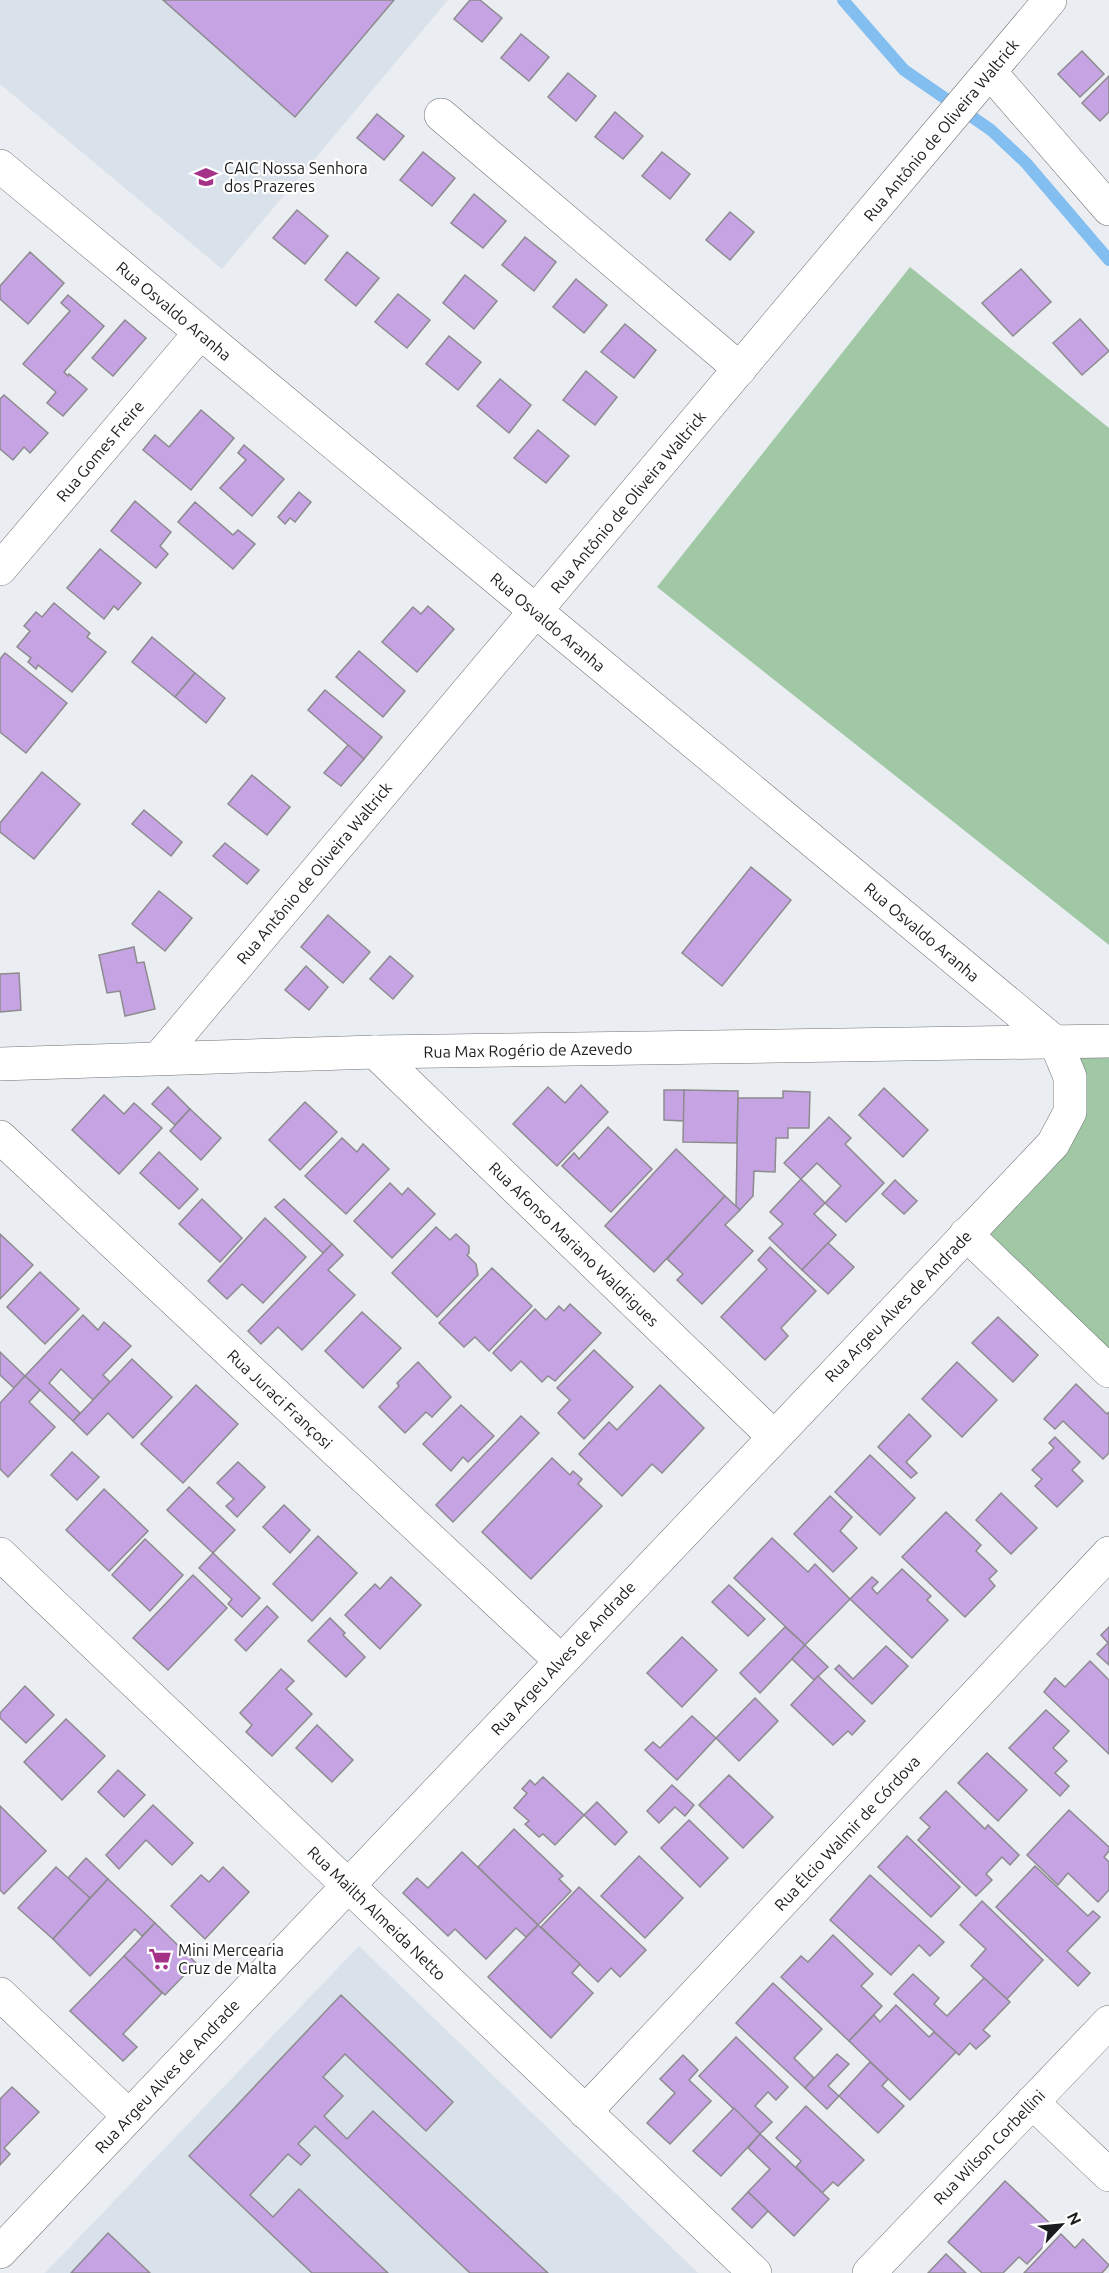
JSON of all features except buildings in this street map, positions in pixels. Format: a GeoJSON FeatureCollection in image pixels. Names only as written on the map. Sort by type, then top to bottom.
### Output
{"type":"FeatureCollection","features":[{"type":"Feature","properties":{"kind":"street","name":"Rua Antônio de Oliveira Waltrick"},"geometry":{"type":"LineString","coordinates":[[159,1058],[1050,0]]}},
{"type":"Feature","properties":{"kind":"street"},"geometry":{"type":"LineString","coordinates":[[980,83],[1109,209]]}},
{"type":"Feature","properties":{"kind":"street"},"geometry":{"type":"LineString","coordinates":[[441,115],[740,369]]}},
{"type":"Feature","properties":{"kind":"street","name":"Rua Osvaldo Aranha"},"geometry":{"type":"LineString","coordinates":[[0,166],[1056,1043]]}},
{"type":"Feature","properties":{"kind":"street","name":"Rua Gomes Freire"},"geometry":{"type":"LineString","coordinates":[[0,569],[200,333]]}},
{"type":"Feature","properties":{"kind":"street"},"geometry":{"type":"LineString","coordinates":[[1056,1043],[1109,1041]]}},
{"type":"Feature","properties":{"kind":"street","name":"Rua Max Rogério de Azevedo"},"geometry":{"type":"LineString","coordinates":[[0,1064],[375,1052],[1056,1043]]}},
{"type":"Feature","properties":{"kind":"street","name":"Rua Argeu Alves de Andrade"},"geometry":{"type":"LineString","coordinates":[[0,2252],[1053,1144],[1070,1112],[1070,1077],[1056,1043]]}},
{"type":"Feature","properties":{"kind":"street","name":"Rua Afonso Mariano Waldrigues"},"geometry":{"type":"LineString","coordinates":[[375,1052],[774,1437]]}},
{"type":"Feature","properties":{"kind":"street","name":"Rua Juraci Françosi"},"geometry":{"type":"LineString","coordinates":[[0,1137],[561,1661]]}},
{"type":"Feature","properties":{"kind":"street"},"geometry":{"type":"LineString","coordinates":[[966,1234],[1109,1371]]}},
{"type":"Feature","properties":{"kind":"street","name":"Rua Élcio Walmir de Córdova"},"geometry":{"type":"LineString","coordinates":[[585,2112],[1109,1553]]}},
{"type":"Feature","properties":{"kind":"street","name":"Rua Mailth Almeida Netto"},"geometry":{"type":"LineString","coordinates":[[0,1554],[754,2273]]}},
{"type":"Feature","properties":{"kind":"street"},"geometry":{"type":"LineString","coordinates":[[0,1994],[129,2116]]}},
{"type":"Feature","properties":{"kind":"street","name":"Rua Wilson Corbellini"},"geometry":{"type":"LineString","coordinates":[[869,2273],[1109,2022]]}},
{"type":"Feature","properties":{"kind":"street"},"geometry":{"type":"LineString","coordinates":[[1032,2103],[1109,2175]]}},
{"type":"Feature","properties":{"kind":"shaded area","name":"CAIC Nossa Senhora dos Prazeres"},"geometry":{"type":"Polygon","coordinates":[[[0,0],[448,0],[222,269],[0,84],[0,0]]]}},
{"type":"Feature","properties":{"kind":"shaded area"},"geometry":{"type":"Polygon","coordinates":[[[359,1946],[698,2273],[45,2273],[359,1946]]]}},
{"type":"Feature","properties":{"kind":"green space"},"geometry":{"type":"Polygon","coordinates":[[[910,267],[1109,428],[1109,945],[657,587],[910,267]]]}},
{"type":"Feature","properties":{"kind":"green space"},"geometry":{"type":"Polygon","coordinates":[[[1109,1041],[1109,1371],[966,1234],[1053,1144],[1056,1043],[1109,1041]]]}},
{"type":"Feature","properties":{"kind":"waterway"},"geometry":{"type":"LineString","coordinates":[[843,0],[904,70],[991,130],[1026,163],[1109,260]]}},
{"type":"Feature","properties":{"kind":"place","name":"CAIC Nossa Senhora dos Prazeres"},"geometry":{"type":"Point","coordinates":[206,177]}},
{"type":"Feature","properties":{"kind":"place","name":"Mini Mercearia Cruz de Malta"},"geometry":{"type":"Point","coordinates":[160,1959]}}]}
